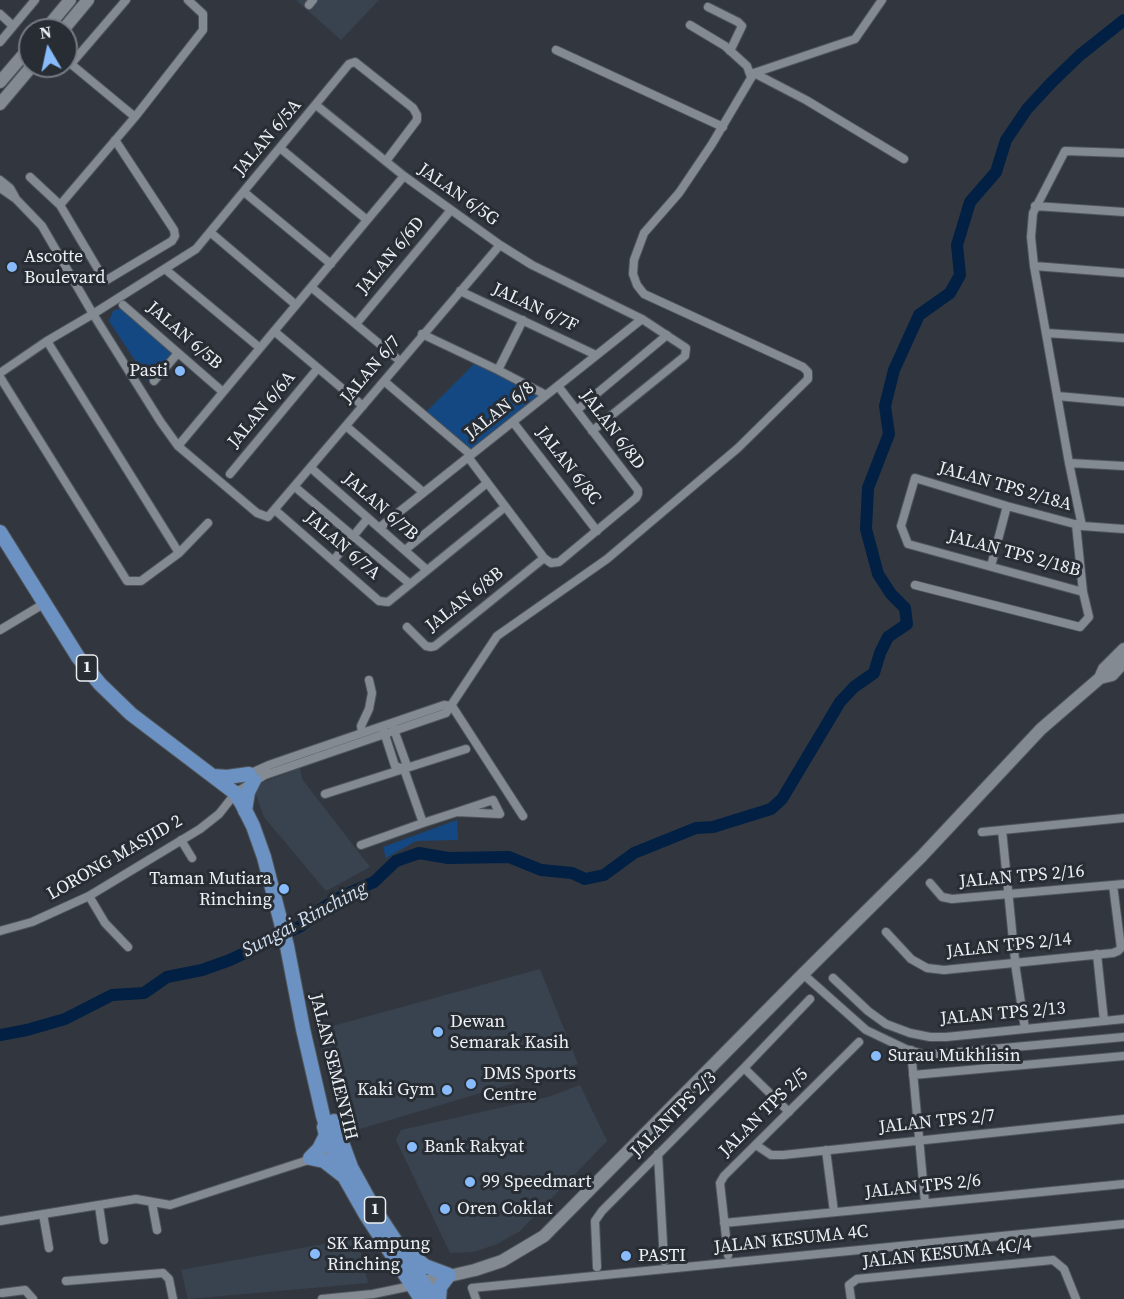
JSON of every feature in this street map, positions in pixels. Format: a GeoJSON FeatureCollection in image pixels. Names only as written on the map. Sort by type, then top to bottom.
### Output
{"type":"FeatureCollection","features":[{"type":"Feature","properties":{"kind":"main road","name":"JALAN SEMENYIH"},"geometry":{"type":"LineString","coordinates":[[0,532],[78,657],[100,684],[131,714],[214,776],[245,811],[264,856],[294,980],[323,1116],[339,1150],[390,1233],[417,1284],[421,1299]]}},
{"type":"Feature","properties":{"kind":"main road","name":"JALAN SEMENYIH"},"geometry":{"type":"LineString","coordinates":[[199,766],[233,796],[253,826]]}},
{"type":"Feature","properties":{"kind":"main road"},"geometry":{"type":"LineString","coordinates":[[214,776],[252,777],[245,811]]}},
{"type":"Feature","properties":{"kind":"main road","name":"JALAN SEMENYIH"},"geometry":{"type":"LineString","coordinates":[[294,980],[338,1132],[345,1178],[366,1215],[417,1284],[434,1299]]}},
{"type":"Feature","properties":{"kind":"main road","name":"1"},"geometry":{"type":"LineString","coordinates":[[315,1154],[326,1136],[323,1116]]}},
{"type":"Feature","properties":{"kind":"main road"},"geometry":{"type":"LineString","coordinates":[[315,1154],[345,1178]]}},
{"type":"Feature","properties":{"kind":"main road"},"geometry":{"type":"LineString","coordinates":[[390,1233],[418,1262],[449,1275],[440,1287],[439,1299]]}},
{"type":"Feature","properties":{"kind":"street"},"geometry":{"type":"LineString","coordinates":[[0,42],[35,0]]}},
{"type":"Feature","properties":{"kind":"street"},"geometry":{"type":"LineString","coordinates":[[55,18],[70,0]]}},
{"type":"Feature","properties":{"kind":"street"},"geometry":{"type":"LineString","coordinates":[[73,18],[88,0]]}},
{"type":"Feature","properties":{"kind":"street"},"geometry":{"type":"LineString","coordinates":[[126,0],[72,64],[135,117]]}},
{"type":"Feature","properties":{"kind":"street"},"geometry":{"type":"LineString","coordinates":[[60,205],[135,117],[203,30],[203,14],[188,0]]}},
{"type":"Feature","properties":{"kind":"street"},"geometry":{"type":"LineString","coordinates":[[452,706],[497,636],[607,559],[738,448],[808,379],[808,372],[803,368],[644,294],[633,274],[634,260],[644,233],[679,193],[723,127],[753,75],[778,63],[831,49],[855,39],[882,0]]}},
{"type":"Feature","properties":{"kind":"street"},"geometry":{"type":"LineString","coordinates":[[708,8],[742,26],[730,51]]}},
{"type":"Feature","properties":{"kind":"street"},"geometry":{"type":"LineString","coordinates":[[0,14],[14,26]]}},
{"type":"Feature","properties":{"kind":"street"},"geometry":{"type":"LineString","coordinates":[[690,25],[730,51],[747,66],[753,75],[806,100],[904,159]]}},
{"type":"Feature","properties":{"kind":"street"},"geometry":{"type":"LineString","coordinates":[[556,50],[723,127]]}},
{"type":"Feature","properties":{"kind":"street"},"geometry":{"type":"LineString","coordinates":[[2,78],[18,60]]}},
{"type":"Feature","properties":{"kind":"street","name":"JALAN 6/5A"},"geometry":{"type":"LineString","coordinates":[[0,375],[47,341],[196,249],[349,64],[355,62],[361,64],[413,108],[417,115],[417,120],[386,161]]}},
{"type":"Feature","properties":{"kind":"street"},"geometry":{"type":"LineString","coordinates":[[0,105],[22,78]]}},
{"type":"Feature","properties":{"kind":"street"},"geometry":{"type":"LineString","coordinates":[[316,105],[404,176]]}},
{"type":"Feature","properties":{"kind":"street"},"geometry":{"type":"LineString","coordinates":[[30,177],[60,205],[105,281],[172,241],[176,236],[116,140]]}},
{"type":"Feature","properties":{"kind":"street"},"geometry":{"type":"LineString","coordinates":[[280,148],[367,220]]}},
{"type":"Feature","properties":{"kind":"street"},"geometry":{"type":"LineString","coordinates":[[1124,153],[1065,151],[1035,206],[1124,212]]}},
{"type":"Feature","properties":{"kind":"street","name":"JALAN 6/5G"},"geometry":{"type":"LineString","coordinates":[[178,446],[404,176],[500,245],[532,265],[642,319],[686,348],[685,356],[592,431]]}},
{"type":"Feature","properties":{"kind":"street"},"geometry":{"type":"LineString","coordinates":[[0,180],[10,188],[16,199]]}},
{"type":"Feature","properties":{"kind":"street"},"geometry":{"type":"LineString","coordinates":[[0,188],[16,199],[42,226],[93,314],[164,427],[178,446],[195,460]]}},
{"type":"Feature","properties":{"kind":"street"},"geometry":{"type":"LineString","coordinates":[[244,192],[331,264]]}},
{"type":"Feature","properties":{"kind":"street","name":"JALAN TPS 2/18B"},"geometry":{"type":"LineString","coordinates":[[908,544],[1083,592],[1079,525],[1034,266],[1031,237],[1035,206]]}},
{"type":"Feature","properties":{"kind":"street","name":"JALAN 6/6D"},"geometry":{"type":"LineString","coordinates":[[356,324],[451,210]]}},
{"type":"Feature","properties":{"kind":"street"},"geometry":{"type":"LineString","coordinates":[[210,232],[296,305]]}},
{"type":"Feature","properties":{"kind":"street","name":"JALAN 6/7"},"geometry":{"type":"LineString","coordinates":[[195,460],[257,513],[268,517],[500,245]]}},
{"type":"Feature","properties":{"kind":"street"},"geometry":{"type":"LineString","coordinates":[[1034,266],[1124,273]]}},
{"type":"Feature","properties":{"kind":"street"},"geometry":{"type":"LineString","coordinates":[[165,269],[260,348]]}},
{"type":"Feature","properties":{"kind":"street"},"geometry":{"type":"LineString","coordinates":[[311,287],[400,361]]}},
{"type":"Feature","properties":{"kind":"street","name":"JALAN 6/7F"},"geometry":{"type":"LineString","coordinates":[[460,291],[596,355]]}},
{"type":"Feature","properties":{"kind":"street"},"geometry":{"type":"LineString","coordinates":[[84,299],[91,305],[106,306],[102,314],[106,335]]}},
{"type":"Feature","properties":{"kind":"street","name":"JALAN 6/5B"},"geometry":{"type":"LineString","coordinates":[[123,305],[224,392]]}},
{"type":"Feature","properties":{"kind":"street","name":"JALAN 6/8"},"geometry":{"type":"LineString","coordinates":[[379,528],[642,319]]}},
{"type":"Feature","properties":{"kind":"street"},"geometry":{"type":"LineString","coordinates":[[498,370],[523,320]]}},
{"type":"Feature","properties":{"kind":"street"},"geometry":{"type":"LineString","coordinates":[[274,331],[363,406]]}},
{"type":"Feature","properties":{"kind":"street"},"geometry":{"type":"LineString","coordinates":[[1046,333],[1124,338]]}},
{"type":"Feature","properties":{"kind":"street"},"geometry":{"type":"LineString","coordinates":[[422,334],[546,395]]}},
{"type":"Feature","properties":{"kind":"street"},"geometry":{"type":"LineString","coordinates":[[577,410],[667,335]]}},
{"type":"Feature","properties":{"kind":"street"},"geometry":{"type":"LineString","coordinates":[[47,341],[179,553]]}},
{"type":"Feature","properties":{"kind":"street"},"geometry":{"type":"LineString","coordinates":[[154,381],[178,353]]}},
{"type":"Feature","properties":{"kind":"street","name":"JALAN 6/6A"},"geometry":{"type":"LineString","coordinates":[[230,474],[318,368]]}},
{"type":"Feature","properties":{"kind":"street"},"geometry":{"type":"LineString","coordinates":[[0,375],[127,581],[141,581],[179,553],[208,523]]}},
{"type":"Feature","properties":{"kind":"street"},"geometry":{"type":"LineString","coordinates":[[384,381],[469,456],[544,558],[551,563],[559,562],[597,531]]}},
{"type":"Feature","properties":{"kind":"street","name":"JALAN 6/8D"},"geometry":{"type":"LineString","coordinates":[[558,386],[638,490],[638,494],[597,531]]}},
{"type":"Feature","properties":{"kind":"street"},"geometry":{"type":"LineString","coordinates":[[1057,396],[1124,402]]}},
{"type":"Feature","properties":{"kind":"street","name":"JALAN 6/8C"},"geometry":{"type":"LineString","coordinates":[[513,422],[597,531]]}},
{"type":"Feature","properties":{"kind":"street"},"geometry":{"type":"LineString","coordinates":[[346,426],[423,492]]}},
{"type":"Feature","properties":{"kind":"street"},"geometry":{"type":"LineString","coordinates":[[164,427],[174,433],[182,434],[191,430]]}},
{"type":"Feature","properties":{"kind":"street"},"geometry":{"type":"LineString","coordinates":[[191,430],[189,440],[195,460]]}},
{"type":"Feature","properties":{"kind":"street"},"geometry":{"type":"LineString","coordinates":[[1069,463],[1124,466]]}},
{"type":"Feature","properties":{"kind":"street","name":"JALAN 6/7B"},"geometry":{"type":"LineString","coordinates":[[311,468],[427,570]]}},
{"type":"Feature","properties":{"kind":"street","name":"JALAN TPS 2/18A"},"geometry":{"type":"LineString","coordinates":[[908,544],[901,526],[915,478],[1079,525],[1124,529]]}},
{"type":"Feature","properties":{"kind":"street"},"geometry":{"type":"LineString","coordinates":[[405,550],[487,483]]}},
{"type":"Feature","properties":{"kind":"street"},"geometry":{"type":"LineString","coordinates":[[295,487],[410,584],[505,507]]}},
{"type":"Feature","properties":{"kind":"street"},"geometry":{"type":"LineString","coordinates":[[991,566],[1007,506]]}},
{"type":"Feature","properties":{"kind":"street","name":"JALAN 6/7A"},"geometry":{"type":"LineString","coordinates":[[275,510],[380,601],[388,602],[410,584]]}},
{"type":"Feature","properties":{"kind":"street"},"geometry":{"type":"LineString","coordinates":[[333,561],[368,518]]}},
{"type":"Feature","properties":{"kind":"street","name":"JALAN 6/8B"},"geometry":{"type":"LineString","coordinates":[[407,627],[426,646],[435,646],[544,558]]}},
{"type":"Feature","properties":{"kind":"street"},"geometry":{"type":"LineString","coordinates":[[915,585],[1080,627],[1089,617],[1083,592]]}},
{"type":"Feature","properties":{"kind":"street"},"geometry":{"type":"LineString","coordinates":[[0,630],[45,603]]}},
{"type":"Feature","properties":{"kind":"street"},"geometry":{"type":"LineString","coordinates":[[321,1299],[373,1294],[502,1261],[544,1236],[921,857],[1041,729],[1100,678],[1104,669],[1124,649]]}},
{"type":"Feature","properties":{"kind":"street"},"geometry":{"type":"LineString","coordinates":[[1100,678],[1112,675],[1124,662]]}},
{"type":"Feature","properties":{"kind":"street"},"geometry":{"type":"LineString","coordinates":[[362,733],[361,726],[369,709],[372,693],[369,680]]}},
{"type":"Feature","properties":{"kind":"street"},"geometry":{"type":"LineString","coordinates":[[252,777],[393,727],[444,705],[452,706]]}},
{"type":"Feature","properties":{"kind":"street"},"geometry":{"type":"LineString","coordinates":[[452,706],[523,816]]}},
{"type":"Feature","properties":{"kind":"street"},"geometry":{"type":"LineString","coordinates":[[393,727],[406,763],[404,769],[423,824]]}},
{"type":"Feature","properties":{"kind":"street"},"geometry":{"type":"LineString","coordinates":[[252,777],[269,765],[362,733],[383,730]]}},
{"type":"Feature","properties":{"kind":"street"},"geometry":{"type":"LineString","coordinates":[[383,730],[395,766],[404,769]]}},
{"type":"Feature","properties":{"kind":"street"},"geometry":{"type":"LineString","coordinates":[[325,794],[465,749]]}},
{"type":"Feature","properties":{"kind":"street","name":"LORONG MASJID 2"},"geometry":{"type":"LineString","coordinates":[[0,931],[32,922],[89,896],[182,840],[219,814],[252,777]]}},
{"type":"Feature","properties":{"kind":"street"},"geometry":{"type":"LineString","coordinates":[[361,845],[457,812]]}},
{"type":"Feature","properties":{"kind":"street"},"geometry":{"type":"LineString","coordinates":[[982,832],[1124,818]]}},
{"type":"Feature","properties":{"kind":"street"},"geometry":{"type":"LineString","coordinates":[[1002,830],[1015,962],[1025,1029]]}},
{"type":"Feature","properties":{"kind":"street"},"geometry":{"type":"LineString","coordinates":[[182,840],[192,858]]}},
{"type":"Feature","properties":{"kind":"street","name":"JALAN TPS 2/16"},"geometry":{"type":"LineString","coordinates":[[930,883],[942,897],[952,899],[1124,884]]}},
{"type":"Feature","properties":{"kind":"street","name":"JALAN TPS 2/14"},"geometry":{"type":"LineString","coordinates":[[886,932],[911,959],[927,968],[944,970],[1118,951],[1122,948],[1113,885]]}},
{"type":"Feature","properties":{"kind":"street"},"geometry":{"type":"LineString","coordinates":[[89,896],[105,923],[128,947]]}},
{"type":"Feature","properties":{"kind":"street"},"geometry":{"type":"LineString","coordinates":[[1097,954],[1104,1021]]}},
{"type":"Feature","properties":{"kind":"street"},"geometry":{"type":"LineString","coordinates":[[803,974],[866,1030],[911,1050],[938,1054],[1124,1037]]}},
{"type":"Feature","properties":{"kind":"street","name":"JALAN TPS 2/13"},"geometry":{"type":"LineString","coordinates":[[833,978],[868,1011],[886,1024],[910,1033],[946,1037],[1124,1019]]}},
{"type":"Feature","properties":{"kind":"street","name":"JALANTPS 2/3"},"geometry":{"type":"LineString","coordinates":[[597,1267],[596,1221],[602,1210],[810,999]]}},
{"type":"Feature","properties":{"kind":"street","name":"JALAN TPS 2/5"},"geometry":{"type":"LineString","coordinates":[[728,1255],[720,1183],[859,1042]]}},
{"type":"Feature","properties":{"kind":"street"},"geometry":{"type":"LineString","coordinates":[[911,1050],[925,1203]]}},
{"type":"Feature","properties":{"kind":"street"},"geometry":{"type":"LineString","coordinates":[[914,1075],[1124,1056]]}},
{"type":"Feature","properties":{"kind":"street"},"geometry":{"type":"LineString","coordinates":[[744,1068],[789,1112]]}},
{"type":"Feature","properties":{"kind":"street","name":"JALAN TPS 2/7"},"geometry":{"type":"LineString","coordinates":[[756,1145],[771,1155],[1124,1119]]}},
{"type":"Feature","properties":{"kind":"street"},"geometry":{"type":"LineString","coordinates":[[0,1221],[136,1199],[170,1205],[315,1154],[339,1150]]}},
{"type":"Feature","properties":{"kind":"street"},"geometry":{"type":"LineString","coordinates":[[826,1150],[834,1212]]}},
{"type":"Feature","properties":{"kind":"street"},"geometry":{"type":"LineString","coordinates":[[658,1154],[664,1261]]}},
{"type":"Feature","properties":{"kind":"street","name":"JALAN TPS 2/6"},"geometry":{"type":"LineString","coordinates":[[724,1223],[1124,1184]]}},
{"type":"Feature","properties":{"kind":"street"},"geometry":{"type":"LineString","coordinates":[[152,1203],[157,1230]]}},
{"type":"Feature","properties":{"kind":"street"},"geometry":{"type":"LineString","coordinates":[[99,1206],[104,1240]]}},
{"type":"Feature","properties":{"kind":"street"},"geometry":{"type":"LineString","coordinates":[[43,1214],[50,1248]]}},
{"type":"Feature","properties":{"kind":"street","name":"JALAN KESUMA 4C"},"geometry":{"type":"LineString","coordinates":[[476,1299],[472,1288],[1124,1224]]}},
{"type":"Feature","properties":{"kind":"street","name":"JALAN KESUMA 4C/4"},"geometry":{"type":"LineString","coordinates":[[850,1299],[849,1285],[857,1279],[1053,1260],[1064,1269],[1076,1299]]}},
{"type":"Feature","properties":{"kind":"street"},"geometry":{"type":"LineString","coordinates":[[66,1281],[164,1273],[169,1279],[173,1299]]}},
{"type":"Feature","properties":{"kind":"street"},"geometry":{"type":"LineString","coordinates":[[2,1293],[25,1290],[33,1299]]}},
{"type":"Feature","properties":{"kind":"shaded area"},"geometry":{"type":"Polygon","coordinates":[[[296,0],[379,0],[341,40],[296,0]]]}},
{"type":"Feature","properties":{"kind":"shaded area"},"geometry":{"type":"Polygon","coordinates":[[[121,308],[175,354],[150,383],[109,321],[113,311],[121,308]]]}},
{"type":"Feature","properties":{"kind":"shaded area"},"geometry":{"type":"Polygon","coordinates":[[[477,361],[544,395],[471,454],[424,414],[477,361]]]}},
{"type":"Feature","properties":{"kind":"shaded area"},"geometry":{"type":"Polygon","coordinates":[[[300,768],[302,779],[370,867],[326,891],[264,817],[253,786],[300,768]]]}},
{"type":"Feature","properties":{"kind":"shaded area"},"geometry":{"type":"Polygon","coordinates":[[[457,820],[458,840],[416,841],[386,858],[383,847],[457,820]]]}},
{"type":"Feature","properties":{"kind":"shaded area"},"geometry":{"type":"Polygon","coordinates":[[[540,969],[578,1064],[343,1134],[318,1030],[540,969]]]}},
{"type":"Feature","properties":{"kind":"shaded area"},"geometry":{"type":"Polygon","coordinates":[[[580,1085],[607,1141],[520,1231],[497,1244],[474,1252],[450,1253],[396,1140],[401,1130],[548,1097],[580,1085]]]}},
{"type":"Feature","properties":{"kind":"shaded area","name":"SK Kampung Rinching"},"geometry":{"type":"Polygon","coordinates":[[[357,1238],[368,1283],[188,1299],[181,1270],[357,1238]]]}},
{"type":"Feature","properties":{"kind":"waterway","name":"Sungai Rinching"},"geometry":{"type":"LineString","coordinates":[[0,1035],[65,1019],[112,995],[144,993],[167,977],[202,970],[230,960],[301,926],[318,911],[340,897],[374,882],[396,861],[419,853],[448,858],[509,857],[541,870],[572,873],[585,879],[604,875],[634,853],[696,828],[713,827],[771,809],[782,799],[840,702],[854,687],[874,673],[888,637],[907,624],[905,608],[891,594],[878,574],[866,529],[868,488],[889,434],[885,406],[894,370],[919,315],[950,293],[960,275],[957,245],[970,202],[996,172],[1006,140],[1027,109],[1051,83],[1080,55],[1124,20]]}},
{"type":"Feature","properties":{"kind":"place","name":"Ascotte Boulevard"},"geometry":{"type":"Point","coordinates":[12,267]}},
{"type":"Feature","properties":{"kind":"place","name":"Pasti"},"geometry":{"type":"Point","coordinates":[180,371]}},
{"type":"Feature","properties":{"kind":"place","name":"Taman Mutiara Rinching"},"geometry":{"type":"Point","coordinates":[284,889]}},
{"type":"Feature","properties":{"kind":"place","name":"Dewan Semarak Kasih"},"geometry":{"type":"Point","coordinates":[438,1032]}},
{"type":"Feature","properties":{"kind":"place","name":"Surau Mukhlisin"},"geometry":{"type":"Point","coordinates":[876,1056]}},
{"type":"Feature","properties":{"kind":"place","name":"DMS Sports Centre"},"geometry":{"type":"Point","coordinates":[471,1084]}},
{"type":"Feature","properties":{"kind":"place","name":"Kaki Gym"},"geometry":{"type":"Point","coordinates":[447,1090]}},
{"type":"Feature","properties":{"kind":"place","name":"Bank Rakyat"},"geometry":{"type":"Point","coordinates":[412,1147]}},
{"type":"Feature","properties":{"kind":"place","name":"99 Speedmart"},"geometry":{"type":"Point","coordinates":[470,1182]}},
{"type":"Feature","properties":{"kind":"place","name":"Oren Coklat"},"geometry":{"type":"Point","coordinates":[445,1209]}},
{"type":"Feature","properties":{"kind":"place","name":"SK Kampung Rinching"},"geometry":{"type":"Point","coordinates":[315,1254]}},
{"type":"Feature","properties":{"kind":"place","name":"PASTI"},"geometry":{"type":"Point","coordinates":[626,1256]}}]}
